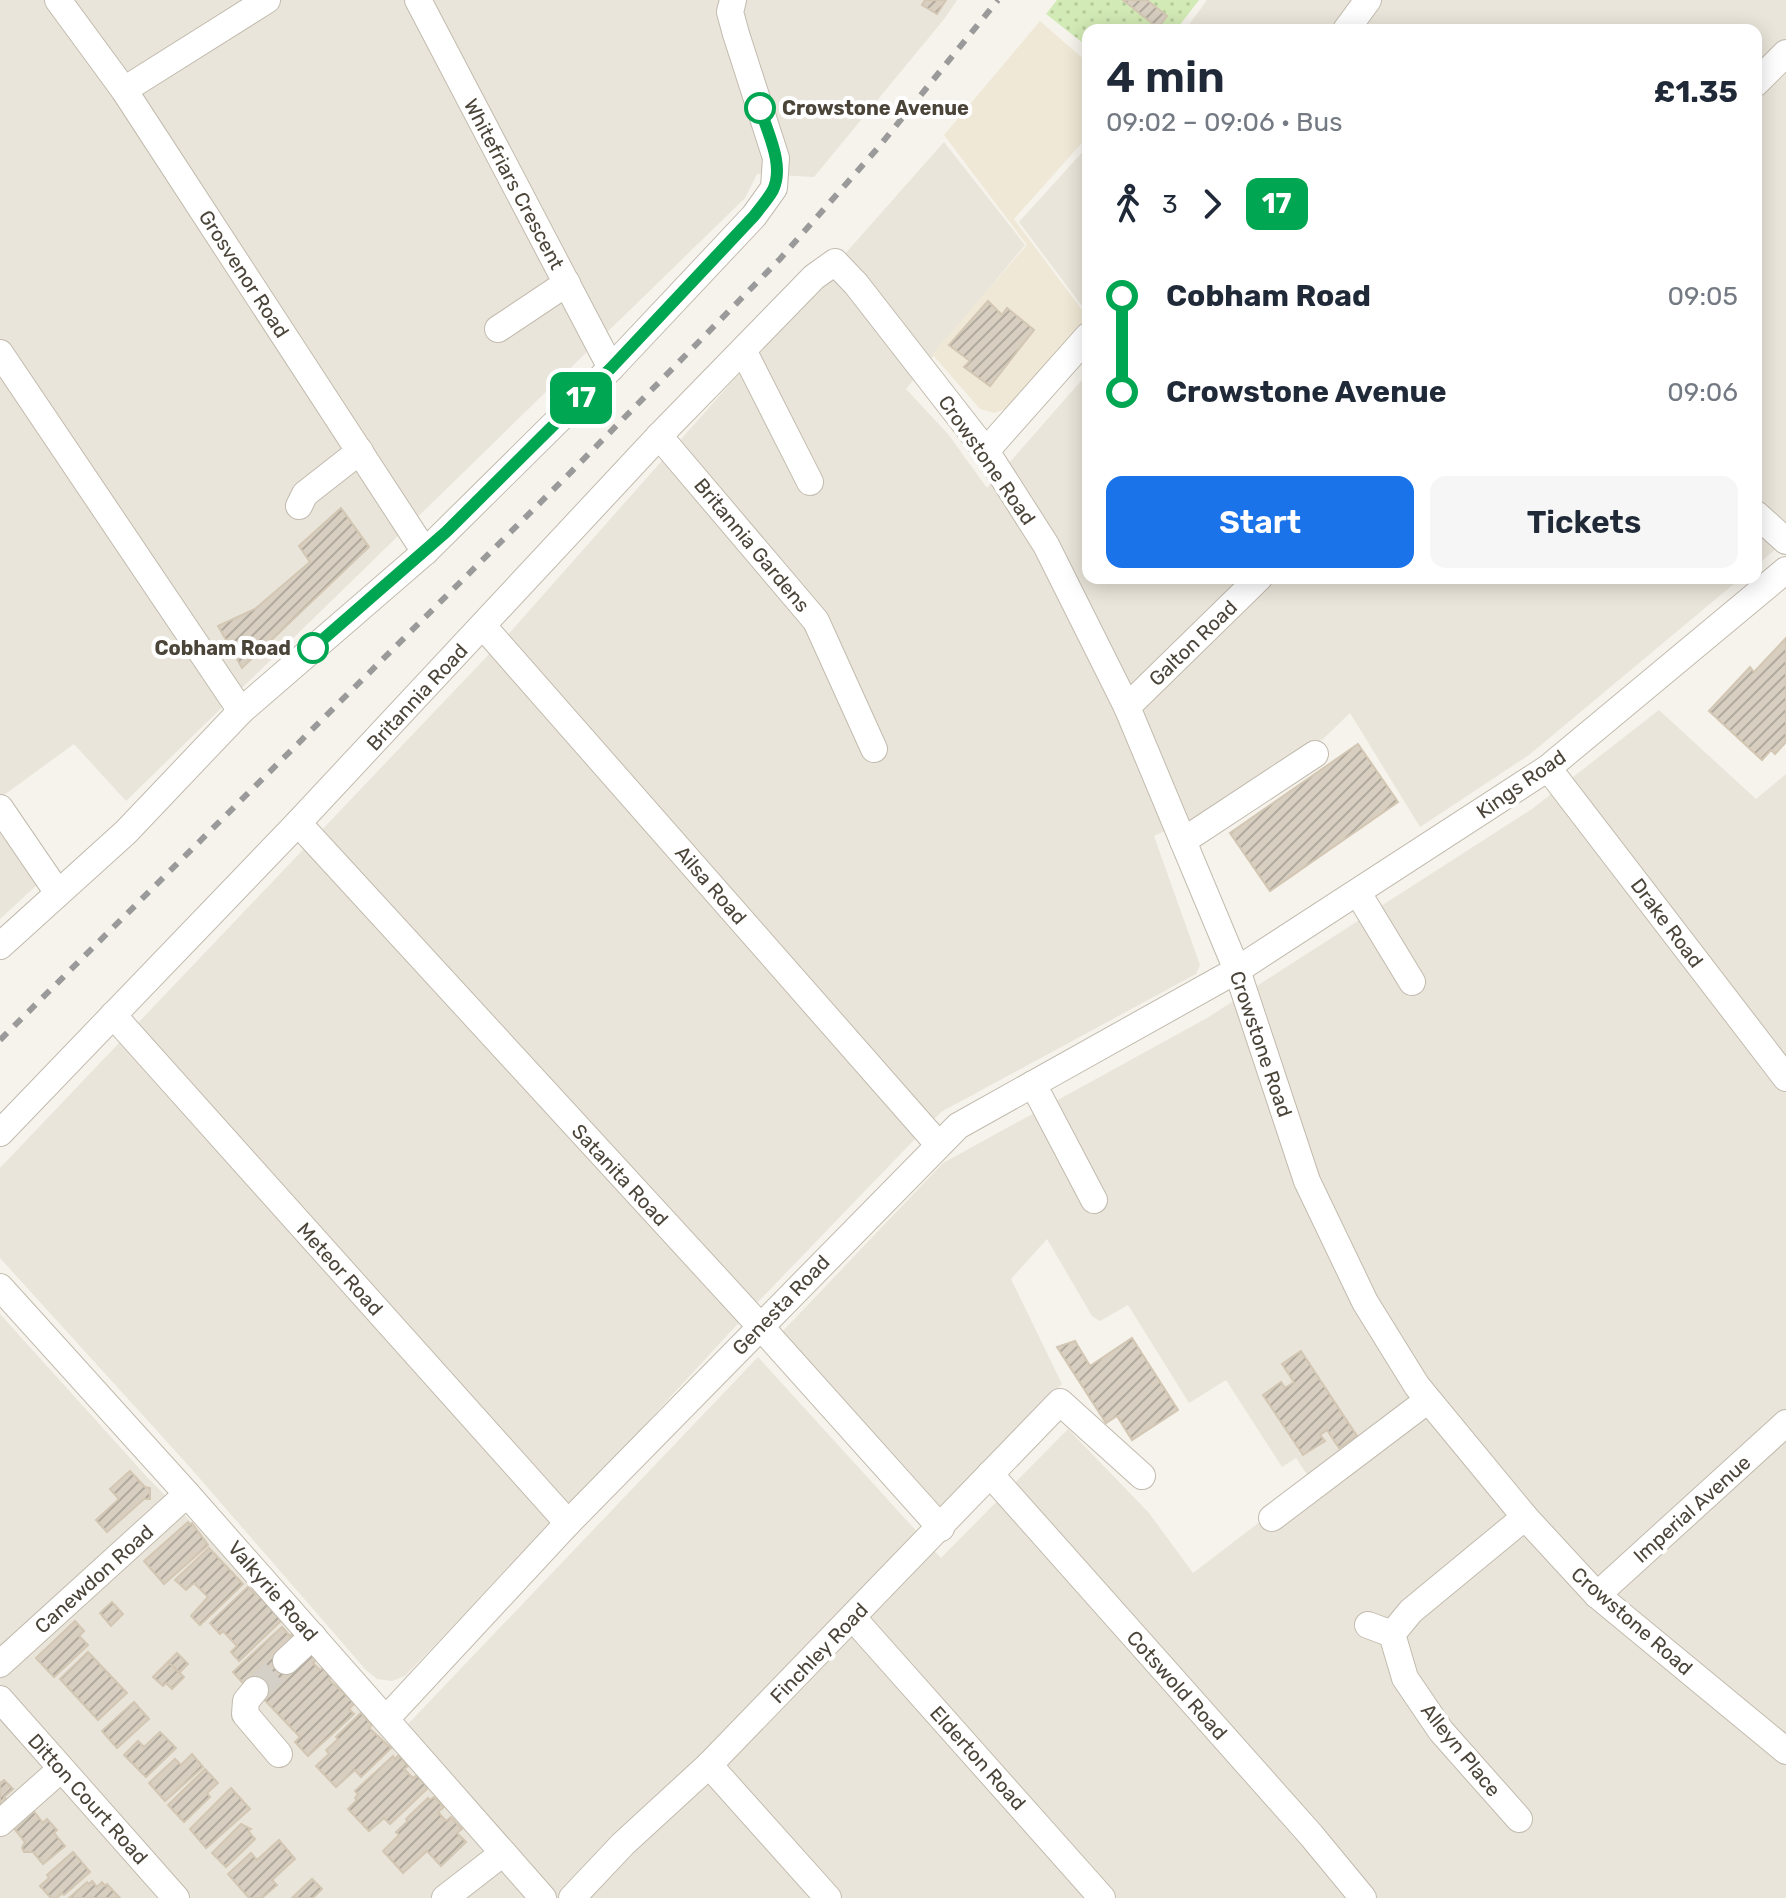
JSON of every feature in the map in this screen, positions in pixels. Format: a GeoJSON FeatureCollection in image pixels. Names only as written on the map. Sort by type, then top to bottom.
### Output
{"type":"FeatureCollection","features":[{"type":"Feature","properties":{"kind":"street"},"geometry":{"type":"LineString","coordinates":[[124,90],[267,0]]}},
{"type":"Feature","properties":{"kind":"street","name":"Whitefriars Crescent"},"geometry":{"type":"LineString","coordinates":[[418,0],[611,368]]}},
{"type":"Feature","properties":{"kind":"street"},"geometry":{"type":"LineString","coordinates":[[0,946],[126,832],[241,711],[425,552],[611,368],[754,216],[774,188],[776,158],[730,12],[733,0]]}},
{"type":"Feature","properties":{"kind":"street"},"geometry":{"type":"LineString","coordinates":[[1350,24],[1368,0]]}},
{"type":"Feature","properties":{"kind":"street","name":"Grosvenor Road"},"geometry":{"type":"LineString","coordinates":[[60,1],[124,90],[425,552]]}},
{"type":"Feature","properties":{"kind":"street"},"geometry":{"type":"LineString","coordinates":[[1762,77],[1786,53]]}},
{"type":"Feature","properties":{"kind":"street","name":"Britannia Road"},"geometry":{"type":"LineString","coordinates":[[0,1133],[298,823],[659,436],[814,277],[835,262]]}},
{"type":"Feature","properties":{"kind":"street","name":"Crowstone Road"},"geometry":{"type":"LineString","coordinates":[[835,262],[856,284],[986,451],[1046,545],[1127,707],[1237,970],[1307,1181],[1365,1302],[1417,1386],[1525,1517],[1597,1595],[1786,1751]]}},
{"type":"Feature","properties":{"kind":"street"},"geometry":{"type":"LineString","coordinates":[[498,329],[567,283]]}},
{"type":"Feature","properties":{"kind":"street"},"geometry":{"type":"LineString","coordinates":[[986,451],[1082,343]]}},
{"type":"Feature","properties":{"kind":"street"},"geometry":{"type":"LineString","coordinates":[[744,352],[810,482]]}},
{"type":"Feature","properties":{"kind":"street"},"geometry":{"type":"LineString","coordinates":[[0,353],[241,711]]}},
{"type":"Feature","properties":{"kind":"street","name":"Britannia Gardens"},"geometry":{"type":"LineString","coordinates":[[659,436],[816,621],[874,749]]}},
{"type":"Feature","properties":{"kind":"street"},"geometry":{"type":"LineString","coordinates":[[299,506],[305,494],[360,451]]}},
{"type":"Feature","properties":{"kind":"street"},"geometry":{"type":"LineString","coordinates":[[1762,519],[1786,541]]}},
{"type":"Feature","properties":{"kind":"street","name":"Kings Road"},"geometry":{"type":"LineString","coordinates":[[1237,970],[1548,768],[1786,570]]}},
{"type":"Feature","properties":{"kind":"street","name":"Galton Road"},"geometry":{"type":"LineString","coordinates":[[1127,707],[1253,584]]}},
{"type":"Feature","properties":{"kind":"street","name":"Ailsa Road"},"geometry":{"type":"LineString","coordinates":[[483,626],[938,1144]]}},
{"type":"Feature","properties":{"kind":"street"},"geometry":{"type":"LineString","coordinates":[[1183,841],[1315,754]]}},
{"type":"Feature","properties":{"kind":"street","name":"Drake Road"},"geometry":{"type":"LineString","coordinates":[[1548,768],[1786,1078]]}},
{"type":"Feature","properties":{"kind":"street"},"geometry":{"type":"LineString","coordinates":[[0,808],[58,893]]}},
{"type":"Feature","properties":{"kind":"street","name":"Satanita Road"},"geometry":{"type":"LineString","coordinates":[[298,823],[941,1528]]}},
{"type":"Feature","properties":{"kind":"street"},"geometry":{"type":"LineString","coordinates":[[1358,893],[1412,982]]}},
{"type":"Feature","properties":{"kind":"street","name":"Genesta Road"},"geometry":{"type":"LineString","coordinates":[[386,1719],[568,1523],[958,1126],[1237,970]]}},
{"type":"Feature","properties":{"kind":"street","name":"Meteor Road"},"geometry":{"type":"LineString","coordinates":[[113,1015],[568,1523]]}},
{"type":"Feature","properties":{"kind":"street"},"geometry":{"type":"LineString","coordinates":[[1033,1084],[1094,1200]]}},
{"type":"Feature","properties":{"kind":"street","name":"Valkyrie Road"},"geometry":{"type":"LineString","coordinates":[[0,1287],[543,1898]]}},
{"type":"Feature","properties":{"kind":"street"},"geometry":{"type":"LineString","coordinates":[[1272,1518],[1428,1400]]}},
{"type":"Feature","properties":{"kind":"street","name":"Finchley Road"},"geometry":{"type":"LineString","coordinates":[[572,1898],[623,1844],[709,1765],[1060,1402],[1142,1476]]}},
{"type":"Feature","properties":{"kind":"street","name":"Imperial Avenue"},"geometry":{"type":"LineString","coordinates":[[1597,1595],[1786,1423]]}},
{"type":"Feature","properties":{"kind":"street","name":"Cotswold Road"},"geometry":{"type":"LineString","coordinates":[[990,1474],[1311,1835],[1363,1898]]}},
{"type":"Feature","properties":{"kind":"street","name":"Canewdon Road"},"geometry":{"type":"LineString","coordinates":[[0,1664],[187,1494]]}},
{"type":"Feature","properties":{"kind":"street","name":"Alleyn Place"},"geometry":{"type":"LineString","coordinates":[[1519,1819],[1441,1731],[1405,1678],[1386,1639],[1411,1611],[1525,1517]]}},
{"type":"Feature","properties":{"kind":"street","name":"Elderton Road"},"geometry":{"type":"LineString","coordinates":[[853,1618],[1102,1898]]}},
{"type":"Feature","properties":{"kind":"street"},"geometry":{"type":"LineString","coordinates":[[286,1661],[313,1636]]}},
{"type":"Feature","properties":{"kind":"street"},"geometry":{"type":"LineString","coordinates":[[255,1690],[246,1701],[245,1714],[279,1754]]}},
{"type":"Feature","properties":{"kind":"street","name":"Ditton Court Road"},"geometry":{"type":"LineString","coordinates":[[0,1699],[176,1898]]}},
{"type":"Feature","properties":{"kind":"street"},"geometry":{"type":"LineString","coordinates":[[709,1765],[828,1898]]}},
{"type":"Feature","properties":{"kind":"street"},"geometry":{"type":"LineString","coordinates":[[0,1823],[61,1769]]}},
{"type":"Feature","properties":{"kind":"street"},"geometry":{"type":"LineString","coordinates":[[445,1898],[503,1853]]}},
{"type":"Feature","properties":{"kind":"shaded area"},"geometry":{"type":"Polygon","coordinates":[[[0,0],[957,0],[814,177],[757,174],[745,198],[126,801],[74,744],[0,798],[0,0]]]}},
{"type":"Feature","properties":{"kind":"shaded area"},"geometry":{"type":"Polygon","coordinates":[[[1207,0],[1786,0],[1786,540],[1762,561],[1762,24],[1189,24],[1207,0]]]}},
{"type":"Feature","properties":{"kind":"shaded area"},"geometry":{"type":"Polygon","coordinates":[[[1040,21],[1082,58],[1082,143],[1014,219],[1082,310],[1082,325],[1014,406],[994,413],[980,409],[932,354],[1027,245],[944,135],[1040,21]]]}},
{"type":"Feature","properties":{"kind":"shaded area"},"geometry":{"type":"Polygon","coordinates":[[[944,142],[1025,245],[906,389],[948,434],[987,488],[1082,380],[1082,584],[1734,584],[1529,755],[1420,827],[1350,713],[1323,739],[1193,818],[1154,836],[1200,965],[1196,974],[941,1112],[755,1305],[573,1503],[405,1676],[392,1681],[377,1679],[366,1670],[188,1465],[0,1258],[0,1168],[513,629],[944,142]]]}},
{"type":"Feature","properties":{"kind":"shaded area"},"geometry":{"type":"Polygon","coordinates":[[[1082,153],[1082,306],[1019,222],[1082,153]]]}},
{"type":"Feature","properties":{"kind":"shaded area"},"geometry":{"type":"Polygon","coordinates":[[[1659,710],[1756,799],[1786,774],[1786,1898],[0,1898],[0,1314],[148,1478],[209,1540],[389,1744],[758,1357],[941,1558],[1068,1429],[1149,1513],[1193,1573],[1312,1482],[1296,1458],[1282,1467],[1226,1380],[1189,1403],[1128,1305],[1100,1321],[1092,1316],[1047,1239],[1011,1279],[1062,1384],[939,1507],[781,1333],[943,1163],[1207,1018],[1532,809],[1659,710]]]}},
{"type":"Feature","properties":{"kind":"shaded area"},"geometry":{"type":"Polygon","coordinates":[[[0,814],[40,882],[0,919],[0,814]]]}},
{"type":"Feature","properties":{"kind":"green space"},"geometry":{"type":"Polygon","coordinates":[[[1057,0],[1199,0],[1181,24],[1082,24],[1082,42],[1046,14],[1057,0]]]}},
{"type":"Feature","properties":{"kind":"building"},"geometry":{"type":"Polygon","coordinates":[[[925,0],[946,0],[937,14],[922,5],[925,0]]]}},
{"type":"Feature","properties":{"kind":"building"},"geometry":{"type":"Polygon","coordinates":[[[1123,0],[1147,0],[1167,16],[1161,24],[1153,24],[1123,0]]]}},
{"type":"Feature","properties":{"kind":"building"},"geometry":{"type":"Polygon","coordinates":[[[988,301],[1002,315],[1007,308],[1034,330],[990,386],[964,367],[970,361],[949,345],[988,301]]]}},
{"type":"Feature","properties":{"kind":"building"},"geometry":{"type":"Polygon","coordinates":[[[341,508],[369,547],[242,668],[218,626],[255,609],[310,562],[299,546],[341,508]]]}},
{"type":"Feature","properties":{"kind":"building"},"geometry":{"type":"Polygon","coordinates":[[[1786,638],[1786,742],[1775,754],[1771,750],[1762,760],[1709,711],[1750,667],[1754,672],[1786,638]]]}},
{"type":"Feature","properties":{"kind":"building"},"geometry":{"type":"Polygon","coordinates":[[[1358,744],[1398,802],[1270,891],[1230,833],[1358,744]]]}},
{"type":"Feature","properties":{"kind":"building"},"geometry":{"type":"Polygon","coordinates":[[[1132,1338],[1178,1410],[1132,1440],[1117,1416],[1106,1423],[1057,1347],[1075,1341],[1090,1366],[1132,1338]]]}},
{"type":"Feature","properties":{"kind":"building"},"geometry":{"type":"Polygon","coordinates":[[[1301,1351],[1357,1436],[1339,1448],[1327,1430],[1320,1435],[1325,1441],[1303,1455],[1263,1395],[1281,1382],[1285,1388],[1294,1382],[1282,1364],[1301,1351]]]}},
{"type":"Feature","properties":{"kind":"building"},"geometry":{"type":"Polygon","coordinates":[[[130,1471],[145,1487],[150,1488],[150,1499],[144,1499],[107,1532],[96,1520],[119,1499],[110,1489],[130,1471]]]}},
{"type":"Feature","properties":{"kind":"building"},"geometry":{"type":"Polygon","coordinates":[[[188,1522],[208,1545],[164,1584],[144,1561],[188,1522]]]}},
{"type":"Feature","properties":{"kind":"building"},"geometry":{"type":"Polygon","coordinates":[[[209,1548],[243,1584],[200,1625],[191,1616],[208,1597],[194,1583],[186,1590],[175,1580],[209,1548]]]}},
{"type":"Feature","properties":{"kind":"building"},"geometry":{"type":"Polygon","coordinates":[[[248,1587],[283,1619],[239,1661],[231,1652],[237,1646],[210,1623],[248,1587]]]}},
{"type":"Feature","properties":{"kind":"building"},"geometry":{"type":"Polygon","coordinates":[[[112,1602],[123,1614],[111,1626],[100,1613],[112,1602]]]}},
{"type":"Feature","properties":{"kind":"building"},"geometry":{"type":"Polygon","coordinates":[[[75,1621],[84,1631],[79,1636],[88,1645],[54,1677],[36,1658],[75,1621]]]}},
{"type":"Feature","properties":{"kind":"building"},"geometry":{"type":"Polygon","coordinates":[[[282,1627],[290,1636],[294,1632],[319,1657],[313,1663],[320,1670],[326,1666],[334,1675],[329,1680],[355,1703],[349,1709],[354,1714],[308,1756],[295,1742],[300,1737],[252,1687],[249,1690],[233,1672],[282,1627]]]}},
{"type":"Feature","properties":{"kind":"building"},"geometry":{"type":"Polygon","coordinates":[[[88,1652],[127,1693],[98,1720],[60,1679],[88,1652]]]}},
{"type":"Feature","properties":{"kind":"building"},"geometry":{"type":"Polygon","coordinates":[[[177,1653],[188,1664],[179,1673],[168,1662],[177,1653]]]}},
{"type":"Feature","properties":{"kind":"building"},"geometry":{"type":"Polygon","coordinates":[[[168,1662],[184,1677],[172,1689],[153,1677],[168,1662]]]}},
{"type":"Feature","properties":{"kind":"building"},"geometry":{"type":"Polygon","coordinates":[[[134,1702],[149,1719],[117,1748],[102,1731],[134,1702]]]}},
{"type":"Feature","properties":{"kind":"building"},"geometry":{"type":"Polygon","coordinates":[[[361,1713],[372,1725],[369,1728],[391,1748],[361,1777],[355,1770],[336,1787],[316,1766],[329,1754],[326,1750],[338,1739],[336,1737],[361,1713]]]}},
{"type":"Feature","properties":{"kind":"building"},"geometry":{"type":"Polygon","coordinates":[[[160,1732],[176,1748],[146,1777],[124,1755],[138,1741],[144,1747],[160,1732]]]}},
{"type":"Feature","properties":{"kind":"building"},"geometry":{"type":"Polygon","coordinates":[[[192,1754],[203,1767],[165,1801],[149,1783],[175,1759],[181,1765],[192,1754]]]}},
{"type":"Feature","properties":{"kind":"building"},"geometry":{"type":"Polygon","coordinates":[[[399,1755],[408,1766],[404,1769],[413,1778],[417,1775],[428,1788],[390,1824],[384,1818],[369,1831],[348,1809],[357,1800],[355,1791],[393,1756],[395,1759],[399,1755]]]}},
{"type":"Feature","properties":{"kind":"building"},"geometry":{"type":"Polygon","coordinates":[[[205,1769],[218,1783],[207,1793],[210,1797],[184,1822],[168,1805],[205,1769]]]}},
{"type":"Feature","properties":{"kind":"building"},"geometry":{"type":"Polygon","coordinates":[[[4,1780],[13,1789],[4,1797],[12,1806],[0,1818],[0,1783],[4,1780]]]}},
{"type":"Feature","properties":{"kind":"building"},"geometry":{"type":"Polygon","coordinates":[[[231,1788],[250,1809],[206,1848],[190,1829],[231,1788]]]}},
{"type":"Feature","properties":{"kind":"building"},"geometry":{"type":"Polygon","coordinates":[[[434,1797],[444,1807],[438,1812],[446,1821],[451,1817],[462,1829],[457,1833],[466,1842],[441,1866],[427,1851],[403,1873],[383,1851],[399,1835],[396,1832],[408,1821],[406,1819],[428,1798],[434,1797]]]}},
{"type":"Feature","properties":{"kind":"building"},"geometry":{"type":"Polygon","coordinates":[[[32,1809],[43,1823],[47,1819],[57,1830],[54,1833],[65,1846],[43,1864],[33,1852],[24,1852],[25,1842],[12,1826],[32,1809]]]}},
{"type":"Feature","properties":{"kind":"building"},"geometry":{"type":"Polygon","coordinates":[[[241,1824],[251,1829],[248,1831],[255,1839],[226,1867],[212,1853],[241,1824]]]}},
{"type":"Feature","properties":{"kind":"building"},"geometry":{"type":"Polygon","coordinates":[[[279,1840],[295,1859],[272,1880],[277,1885],[262,1898],[249,1898],[228,1874],[251,1853],[257,1860],[279,1840]]]}},
{"type":"Feature","properties":{"kind":"building"},"geometry":{"type":"Polygon","coordinates":[[[73,1852],[90,1872],[64,1895],[51,1898],[40,1886],[49,1878],[47,1875],[73,1852]]]}},
{"type":"Feature","properties":{"kind":"building"},"geometry":{"type":"Polygon","coordinates":[[[312,1879],[322,1889],[313,1898],[292,1898],[312,1879]]]}},
{"type":"Feature","properties":{"kind":"building"},"geometry":{"type":"Polygon","coordinates":[[[92,1881],[97,1887],[102,1882],[105,1886],[107,1884],[120,1898],[69,1898],[92,1881]]]}},
{"type":"Feature","properties":{"kind":"tunnel"},"geometry":{"type":"LineString","coordinates":[[255,1690],[286,1661]]}},
{"type":"Feature","properties":{"kind":"railway"},"geometry":{"type":"LineString","coordinates":[[0,1040],[572,471],[780,259],[877,149],[998,0]]}},
{"type":"Feature","properties":{"kind":"bus line","name":"17"},"geometry":{"type":"LineString","coordinates":[[313,648],[446,532],[611,368],[754,216],[774,188],[776,173],[776,158],[760,108]]}},
{"type":"Feature","properties":{"kind":"place","name":"Crowstone Avenue"},"geometry":{"type":"Point","coordinates":[760,108]}},
{"type":"Feature","properties":{"kind":"place","name":"Cobham Road"},"geometry":{"type":"Point","coordinates":[313,648]}}]}
